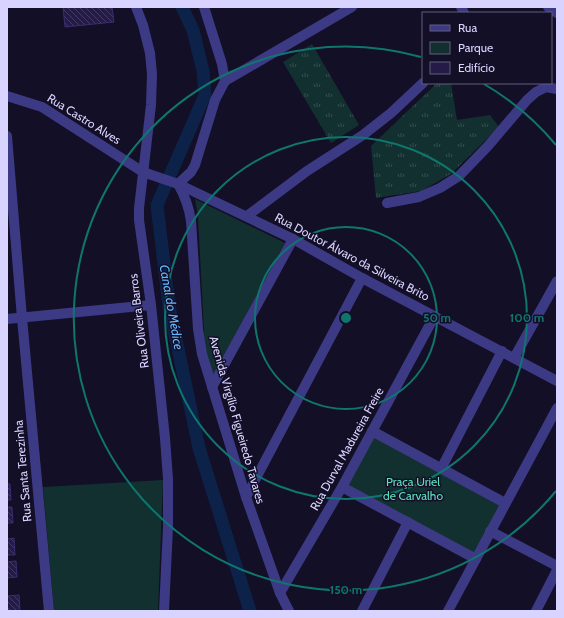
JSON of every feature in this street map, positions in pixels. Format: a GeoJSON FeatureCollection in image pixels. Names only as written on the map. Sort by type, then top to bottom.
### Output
{"type":"FeatureCollection","features":[{"type":"Feature","properties":{"kind":"street","name":"Rua Oliveira Barros"},"geometry":{"type":"LineString","coordinates":[[136,7],[143,25],[150,53],[152,74],[145,173],[138,208],[151,305],[168,479],[168,527],[164,611]]}},
{"type":"Feature","properties":{"kind":"street"},"geometry":{"type":"LineString","coordinates":[[204,7],[222,64],[225,81]]}},
{"type":"Feature","properties":{"kind":"street"},"geometry":{"type":"LineString","coordinates":[[176,184],[191,172],[195,166],[213,105],[225,81],[352,7]]}},
{"type":"Feature","properties":{"kind":"street"},"geometry":{"type":"LineString","coordinates":[[548,7],[557,13]]}},
{"type":"Feature","properties":{"kind":"street"},"geometry":{"type":"LineString","coordinates":[[247,216],[307,171],[364,135],[391,113],[422,84]]}},
{"type":"Feature","properties":{"kind":"street"},"geometry":{"type":"LineString","coordinates":[[387,203],[419,197],[440,188],[459,176],[488,146],[527,100],[536,92],[546,87],[557,89]]}},
{"type":"Feature","properties":{"kind":"street","name":"Rua Castro Alves"},"geometry":{"type":"LineString","coordinates":[[7,96],[42,107],[145,173],[176,184]]}},
{"type":"Feature","properties":{"kind":"street","name":"Rua Santa Terezinha"},"geometry":{"type":"LineString","coordinates":[[7,136],[49,611]]}},
{"type":"Feature","properties":{"kind":"street","name":"Rua Doutor Álvaro da Silveira Brito"},"geometry":{"type":"LineString","coordinates":[[176,184],[247,216],[293,239],[434,317],[557,381]]}},
{"type":"Feature","properties":{"kind":"street","name":"Avenida Virgílio Figueiredo Tavares"},"geometry":{"type":"LineString","coordinates":[[176,184],[184,195],[189,207],[191,220],[198,329],[202,354],[246,497],[280,593],[289,611]]}},
{"type":"Feature","properties":{"kind":"street"},"geometry":{"type":"LineString","coordinates":[[212,387],[293,239]]}},
{"type":"Feature","properties":{"kind":"street"},"geometry":{"type":"LineString","coordinates":[[246,497],[362,278]]}},
{"type":"Feature","properties":{"kind":"street"},"geometry":{"type":"LineString","coordinates":[[514,358],[556,285]]}},
{"type":"Feature","properties":{"kind":"street"},"geometry":{"type":"LineString","coordinates":[[7,320],[151,305]]}},
{"type":"Feature","properties":{"kind":"street","name":"Rua Durval Madureira Freire"},"geometry":{"type":"LineString","coordinates":[[280,593],[342,487],[434,317]]}},
{"type":"Feature","properties":{"kind":"street"},"geometry":{"type":"LineString","coordinates":[[441,469],[502,352]]}},
{"type":"Feature","properties":{"kind":"street"},"geometry":{"type":"LineString","coordinates":[[448,611],[557,408]]}},
{"type":"Feature","properties":{"kind":"street"},"geometry":{"type":"LineString","coordinates":[[372,431],[505,503]]}},
{"type":"Feature","properties":{"kind":"street"},"geometry":{"type":"LineString","coordinates":[[342,487],[476,559]]}},
{"type":"Feature","properties":{"kind":"street"},"geometry":{"type":"LineString","coordinates":[[362,611],[408,522]]}},
{"type":"Feature","properties":{"kind":"street"},"geometry":{"type":"LineString","coordinates":[[490,531],[557,566]]}},
{"type":"Feature","properties":{"kind":"street"},"geometry":{"type":"LineString","coordinates":[[536,611],[557,570]]}},
{"type":"Feature","properties":{"kind":"green space"},"geometry":{"type":"Polygon","coordinates":[[[312,44],[359,125],[331,143],[283,62],[312,44]]]}},
{"type":"Feature","properties":{"kind":"green space"},"geometry":{"type":"Polygon","coordinates":[[[436,84],[451,84],[457,120],[490,115],[499,127],[451,174],[421,191],[376,198],[371,146],[436,84]]]}},
{"type":"Feature","properties":{"kind":"green space"},"geometry":{"type":"Polygon","coordinates":[[[195,199],[285,243],[213,375],[205,352],[198,216],[195,199]]]}},
{"type":"Feature","properties":{"kind":"green space","name":"Praça Uriel de Carvalho"},"geometry":{"type":"Polygon","coordinates":[[[372,431],[505,503],[476,559],[342,487],[372,431]]]}},
{"type":"Feature","properties":{"kind":"green space"},"geometry":{"type":"Polygon","coordinates":[[[163,480],[158,611],[54,611],[43,487],[163,480]]]}},
{"type":"Feature","properties":{"kind":"building"},"geometry":{"type":"Polygon","coordinates":[[[63,7],[112,7],[114,22],[65,27],[63,7]]]}},
{"type":"Feature","properties":{"kind":"building"},"geometry":{"type":"Polygon","coordinates":[[[7,484],[10,484],[11,500],[7,500],[7,484]]]}},
{"type":"Feature","properties":{"kind":"building"},"geometry":{"type":"Polygon","coordinates":[[[7,507],[12,507],[13,523],[7,523],[7,507]]]}},
{"type":"Feature","properties":{"kind":"building"},"geometry":{"type":"Polygon","coordinates":[[[14,538],[15,555],[7,555],[7,539],[14,538]]]}},
{"type":"Feature","properties":{"kind":"building"},"geometry":{"type":"Polygon","coordinates":[[[16,561],[17,577],[7,578],[7,562],[16,561]]]}},
{"type":"Feature","properties":{"kind":"building"},"geometry":{"type":"Polygon","coordinates":[[[19,595],[20,611],[7,611],[7,596],[19,595]]]}},
{"type":"Feature","properties":{"kind":"waterway","name":"Canal do Médice"},"geometry":{"type":"LineString","coordinates":[[182,7],[193,30],[203,71],[205,95],[157,205],[169,306],[199,448],[250,611]]}}]}
